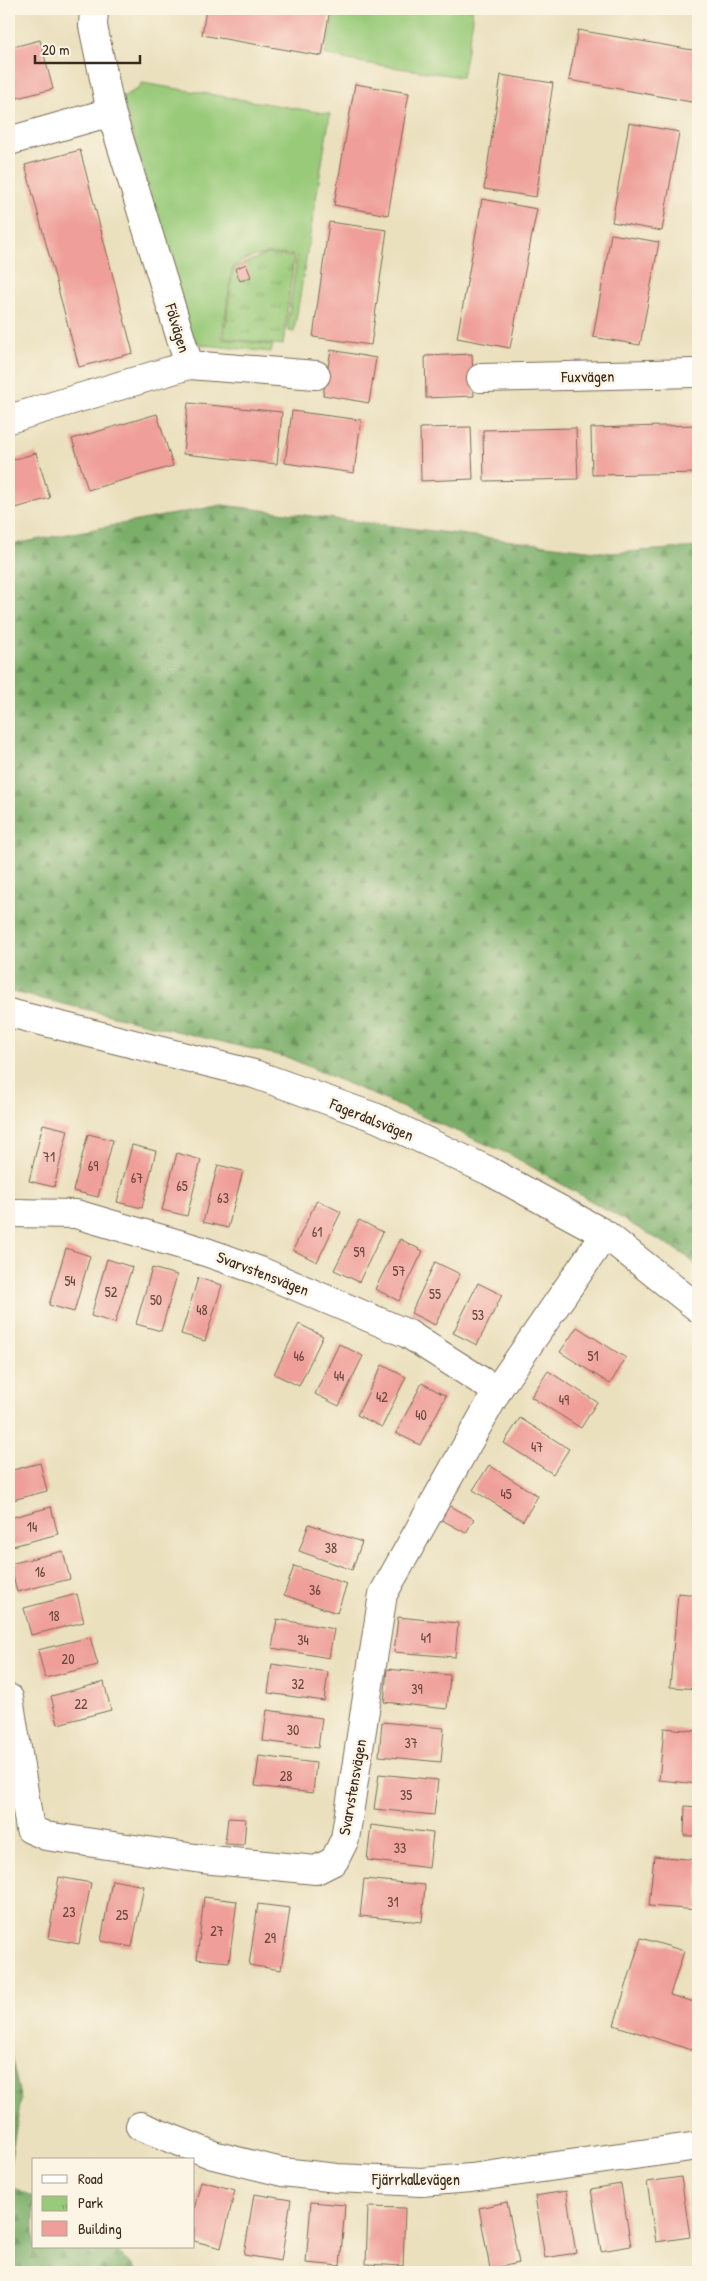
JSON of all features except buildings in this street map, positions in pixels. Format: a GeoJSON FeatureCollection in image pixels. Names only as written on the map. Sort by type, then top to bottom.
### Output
{"type":"FeatureCollection","features":[{"type":"Feature","properties":{"kind":"street","name":"Fölvägen"},"geometry":{"type":"LineString","coordinates":[[9,419],[189,365],[111,112],[93,26],[94,9]]}},
{"type":"Feature","properties":{"kind":"street"},"geometry":{"type":"LineString","coordinates":[[9,141],[111,112]]}},
{"type":"Feature","properties":{"kind":"street"},"geometry":{"type":"LineString","coordinates":[[189,365],[316,375]]}},
{"type":"Feature","properties":{"kind":"street","name":"Fuxvägen"},"geometry":{"type":"LineString","coordinates":[[481,378],[697,365]]}},
{"type":"Feature","properties":{"kind":"street","name":"Fagerdalsvägen"},"geometry":{"type":"LineString","coordinates":[[9,1013],[254,1074],[377,1118],[489,1171],[605,1234],[698,1308]]}},
{"type":"Feature","properties":{"kind":"street","name":"Svarvstensvägen"},"geometry":{"type":"LineString","coordinates":[[9,1213],[76,1214],[206,1252],[260,1271],[408,1334],[497,1391]]}},
{"type":"Feature","properties":{"kind":"street","name":"Svarvstensvägen"},"geometry":{"type":"LineString","coordinates":[[9,1698],[30,1829],[46,1836],[202,1859],[316,1870],[334,1861],[345,1839],[383,1594],[497,1391],[605,1234]]}},
{"type":"Feature","properties":{"kind":"street","name":"Fjärrkallevägen"},"geometry":{"type":"LineString","coordinates":[[140,2126],[214,2156],[282,2172],[337,2178],[421,2182],[471,2178],[698,2146]]}},
{"type":"Feature","properties":{"kind":"green space"},"geometry":{"type":"Polygon","coordinates":[[[413,9],[472,9],[473,19],[462,77],[357,62],[325,54],[335,12],[374,15],[413,9]]]}},
{"type":"Feature","properties":{"kind":"green space"},"geometry":{"type":"Polygon","coordinates":[[[142,83],[330,114],[294,332],[289,331],[287,328],[297,256],[271,254],[254,256],[239,263],[232,269],[222,339],[273,345],[271,352],[204,345],[192,340],[122,97],[138,89],[142,83]]]}},
{"type":"Feature","properties":{"kind":"green space"},"geometry":{"type":"Polygon","coordinates":[[[267,254],[294,257],[283,345],[224,338],[233,268],[267,254]]]}},
{"type":"Feature","properties":{"kind":"green space"},"geometry":{"type":"Polygon","coordinates":[[[222,505],[611,553],[698,547],[698,1267],[685,1255],[511,1155],[289,1058],[9,991],[9,545],[222,505]]]}},
{"type":"Feature","properties":{"kind":"green space"},"geometry":{"type":"Polygon","coordinates":[[[9,2047],[21,2100],[9,2169],[9,2047]]]}},
{"type":"Feature","properties":{"kind":"green space"},"geometry":{"type":"Polygon","coordinates":[[[9,2184],[32,2197],[32,2248],[114,2248],[139,2272],[9,2272],[9,2184]]]}}]}
